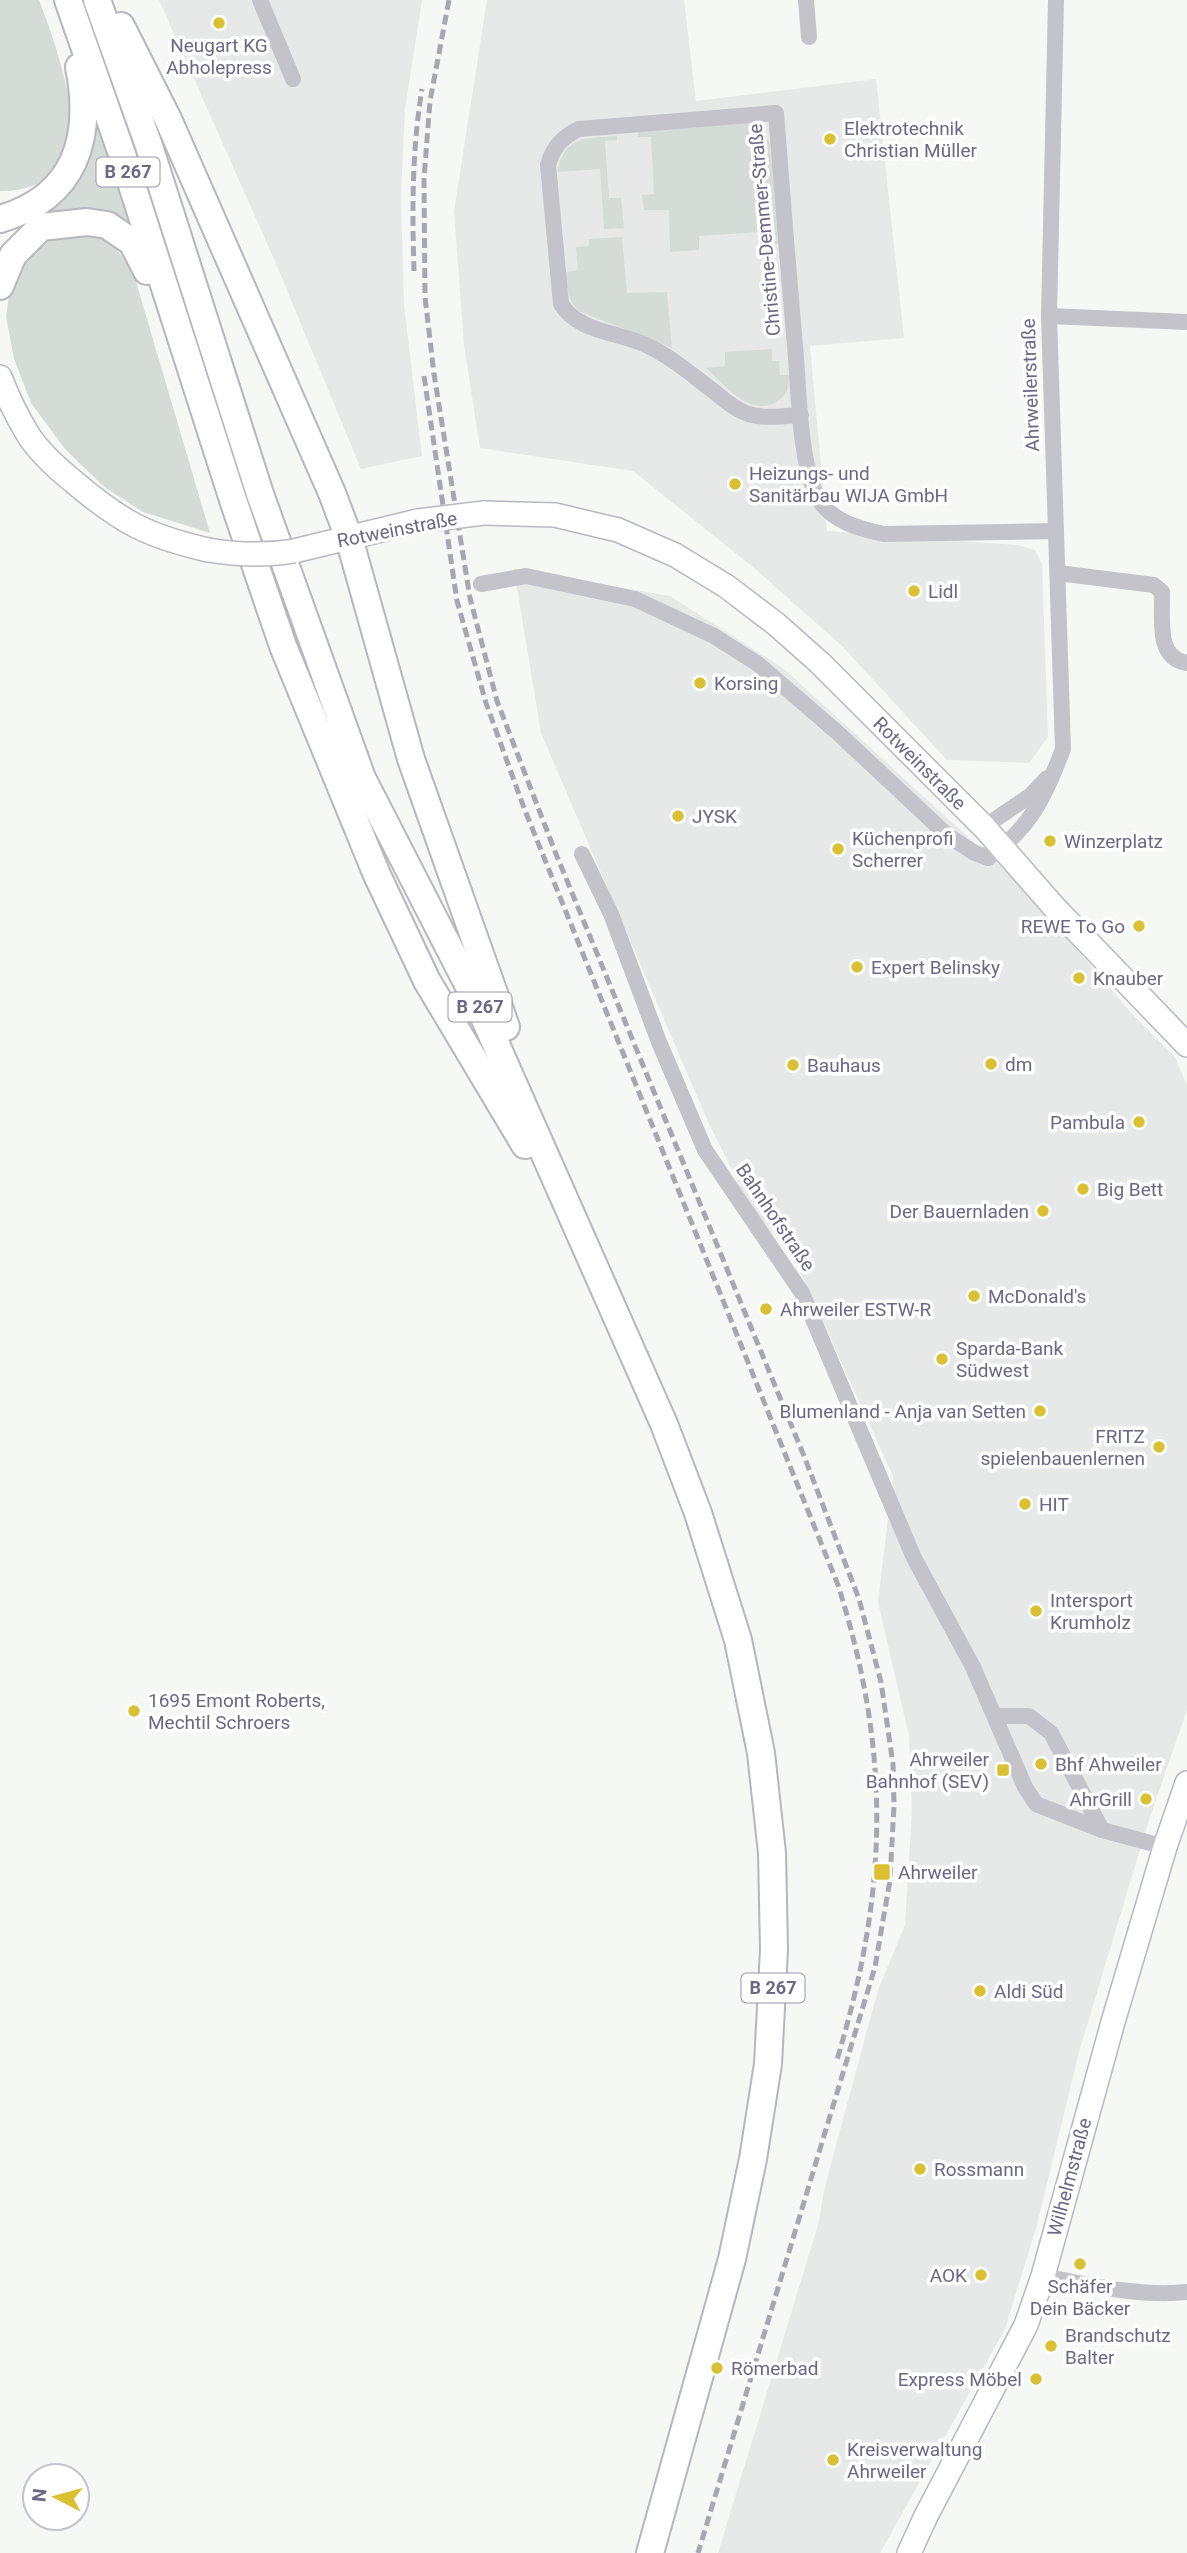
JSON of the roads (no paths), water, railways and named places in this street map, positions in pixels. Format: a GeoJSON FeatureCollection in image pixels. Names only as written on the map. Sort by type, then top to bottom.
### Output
{"type":"FeatureCollection","features":[{"type":"Feature","properties":{"kind":"main road","name":"B 267"},"geometry":{"type":"LineString","coordinates":[[0,286],[13,255],[68,173],[78,152],[84,128],[83,88],[66,0]]}},
{"type":"Feature","properties":{"kind":"main road","name":"B 267"},"geometry":{"type":"LineString","coordinates":[[66,0],[123,157],[234,503],[283,646],[376,875],[427,981],[583,1243]]}},
{"type":"Feature","properties":{"kind":"main road","name":"B 267"},"geometry":{"type":"LineString","coordinates":[[97,0],[149,146],[260,494],[362,778],[480,1008],[668,1436],[698,1513],[738,1640],[761,1753],[772,1853],[773,1999],[763,2107],[732,2259],[650,2553]]}},
{"type":"Feature","properties":{"kind":"main road"},"geometry":{"type":"LineString","coordinates":[[107,0],[168,119],[332,493],[349,538]]}},
{"type":"Feature","properties":{"kind":"main road","name":"B 267"},"geometry":{"type":"LineString","coordinates":[[0,201],[39,215],[107,225],[132,242],[184,346]]}},
{"type":"Feature","properties":{"kind":"main road","name":"B 267"},"geometry":{"type":"LineString","coordinates":[[0,219],[39,215]]}},
{"type":"Feature","properties":{"kind":"main road"},"geometry":{"type":"LineString","coordinates":[[0,238],[39,215]]}},
{"type":"Feature","properties":{"kind":"main road","name":"Rotweinstraße"},"geometry":{"type":"LineString","coordinates":[[0,377],[30,438],[59,469],[108,511],[132,526],[175,542],[235,555],[263,555],[314,547],[418,521],[484,513],[555,515],[618,530],[675,555],[726,586],[776,624],[820,663],[984,827],[1055,908],[1187,1045]]}},
{"type":"Feature","properties":{"kind":"main road","name":"B 267"},"geometry":{"type":"LineString","coordinates":[[349,538],[411,759],[583,1243]]}},
{"type":"Feature","properties":{"kind":"main road","name":"Wilhelmstraße"},"geometry":{"type":"LineString","coordinates":[[909,2553],[1026,2325],[1043,2276],[1084,2123],[1165,1847],[1187,1783]]}},
{"type":"Feature","properties":{"kind":"street"},"geometry":{"type":"LineString","coordinates":[[260,0],[293,79]]}},
{"type":"Feature","properties":{"kind":"street"},"geometry":{"type":"LineString","coordinates":[[806,0],[809,37]]}},
{"type":"Feature","properties":{"kind":"street","name":"Ahrweilerstraße"},"geometry":{"type":"LineString","coordinates":[[1003,847],[1024,827],[1038,807],[1063,749],[1048,316],[1056,0]]}},
{"type":"Feature","properties":{"kind":"street","name":"Christine-Demmer-Straße"},"geometry":{"type":"LineString","coordinates":[[801,415],[767,417],[749,414],[736,408],[680,365],[646,345],[578,322],[568,315],[561,304],[548,165],[555,147],[567,135],[579,130],[776,113],[801,415],[809,473],[818,498],[838,518],[857,528],[884,534],[1056,531]]}},
{"type":"Feature","properties":{"kind":"street"},"geometry":{"type":"LineString","coordinates":[[1048,316],[1187,322]]}},
{"type":"Feature","properties":{"kind":"street"},"geometry":{"type":"LineString","coordinates":[[1058,573],[1154,585],[1161,592],[1164,642],[1168,653],[1176,661],[1187,663]]}},
{"type":"Feature","properties":{"kind":"street","name":"Rotweinstraße"},"geometry":{"type":"LineString","coordinates":[[481,584],[526,576],[635,599],[714,636],[758,664],[838,733],[947,835],[973,852],[988,858],[1003,847]]}},
{"type":"Feature","properties":{"kind":"street"},"geometry":{"type":"LineString","coordinates":[[984,827],[1031,795],[1056,768]]}},
{"type":"Feature","properties":{"kind":"street","name":"Bahnhofstraße"},"geometry":{"type":"LineString","coordinates":[[582,854],[611,914],[659,1042],[705,1150],[802,1293],[914,1558],[973,1667],[1025,1787],[1036,1804],[1102,1830],[1165,1847]]}},
{"type":"Feature","properties":{"kind":"street"},"geometry":{"type":"LineString","coordinates":[[995,1716],[1030,1716],[1051,1733],[1102,1830]]}},
{"type":"Feature","properties":{"kind":"street"},"geometry":{"type":"LineString","coordinates":[[1043,2276],[1106,2288],[1187,2292]]}},
{"type":"Feature","properties":{"kind":"railway"},"geometry":{"type":"LineString","coordinates":[[449,0],[430,101],[424,179],[425,297],[434,374],[470,598],[497,701],[556,854],[804,1456],[859,1599],[881,1682],[893,1764],[890,1880],[875,1967],[698,2553]]}},
{"type":"Feature","properties":{"kind":"railway"},"geometry":{"type":"LineString","coordinates":[[414,271],[413,180],[422,89]]}},
{"type":"Feature","properties":{"kind":"railway"},"geometry":{"type":"LineString","coordinates":[[424,376],[457,601],[486,703],[524,808],[838,1585],[856,1648],[868,1708],[875,1766],[877,1824],[874,1882],[866,1940],[836,2063]]}},
{"type":"Feature","properties":{"kind":"place","name":"Neugart KG Abholepress"},"geometry":{"type":"Point","coordinates":[219,23]}},
{"type":"Feature","properties":{"kind":"place","name":"Elektrotechnik Christian Müller"},"geometry":{"type":"Point","coordinates":[830,139]}},
{"type":"Feature","properties":{"kind":"place","name":"Heizungs- und Sanitärbau WIJA GmbH"},"geometry":{"type":"Point","coordinates":[735,484]}},
{"type":"Feature","properties":{"kind":"place","name":"Lidl"},"geometry":{"type":"Point","coordinates":[914,591]}},
{"type":"Feature","properties":{"kind":"place","name":"Korsing"},"geometry":{"type":"Point","coordinates":[700,683]}},
{"type":"Feature","properties":{"kind":"place","name":"JYSK"},"geometry":{"type":"Point","coordinates":[678,816]}},
{"type":"Feature","properties":{"kind":"place","name":"Winzerplatz"},"geometry":{"type":"Point","coordinates":[1050,841]}},
{"type":"Feature","properties":{"kind":"place","name":"Küchenprofi Scherrer"},"geometry":{"type":"Point","coordinates":[838,849]}},
{"type":"Feature","properties":{"kind":"place","name":"REWE To Go"},"geometry":{"type":"Point","coordinates":[1139,926]}},
{"type":"Feature","properties":{"kind":"place","name":"Expert Belinsky"},"geometry":{"type":"Point","coordinates":[857,967]}},
{"type":"Feature","properties":{"kind":"place","name":"Knauber"},"geometry":{"type":"Point","coordinates":[1079,978]}},
{"type":"Feature","properties":{"kind":"place","name":"dm"},"geometry":{"type":"Point","coordinates":[991,1064]}},
{"type":"Feature","properties":{"kind":"place","name":"Bauhaus"},"geometry":{"type":"Point","coordinates":[793,1065]}},
{"type":"Feature","properties":{"kind":"place","name":"Pambula"},"geometry":{"type":"Point","coordinates":[1139,1122]}},
{"type":"Feature","properties":{"kind":"place","name":"Big Bett"},"geometry":{"type":"Point","coordinates":[1083,1189]}},
{"type":"Feature","properties":{"kind":"place","name":"Der Bauernladen"},"geometry":{"type":"Point","coordinates":[1043,1211]}},
{"type":"Feature","properties":{"kind":"place","name":"McDonald's"},"geometry":{"type":"Point","coordinates":[974,1296]}},
{"type":"Feature","properties":{"kind":"place","name":"Ahrweiler ESTW-R"},"geometry":{"type":"Point","coordinates":[766,1309]}},
{"type":"Feature","properties":{"kind":"place","name":"Sparda-Bank Südwest"},"geometry":{"type":"Point","coordinates":[942,1359]}},
{"type":"Feature","properties":{"kind":"place","name":"Blumenland - Anja van Setten"},"geometry":{"type":"Point","coordinates":[1040,1411]}},
{"type":"Feature","properties":{"kind":"place","name":"FRITZ spielenbauenlernen"},"geometry":{"type":"Point","coordinates":[1159,1447]}},
{"type":"Feature","properties":{"kind":"place","name":"HIT"},"geometry":{"type":"Point","coordinates":[1025,1504]}},
{"type":"Feature","properties":{"kind":"place","name":"Intersport Krumholz"},"geometry":{"type":"Point","coordinates":[1036,1611]}},
{"type":"Feature","properties":{"kind":"place","name":"1695 Emont Roberts, Mechtil Schroers"},"geometry":{"type":"Point","coordinates":[134,1711]}},
{"type":"Feature","properties":{"kind":"place","name":"Bhf Ahweiler"},"geometry":{"type":"Point","coordinates":[1041,1764]}},
{"type":"Feature","properties":{"kind":"place","name":"Ahrweiler Bahnhof (SEV)"},"geometry":{"type":"Point","coordinates":[1003,1770]}},
{"type":"Feature","properties":{"kind":"place","name":"AhrGrill"},"geometry":{"type":"Point","coordinates":[1146,1799]}},
{"type":"Feature","properties":{"kind":"place","name":"Ahrweiler"},"geometry":{"type":"Point","coordinates":[882,1872]}},
{"type":"Feature","properties":{"kind":"place","name":"Aldi Süd"},"geometry":{"type":"Point","coordinates":[980,1991]}},
{"type":"Feature","properties":{"kind":"place","name":"Rossmann"},"geometry":{"type":"Point","coordinates":[920,2169]}},
{"type":"Feature","properties":{"kind":"place","name":"Schäfer Dein Bäcker"},"geometry":{"type":"Point","coordinates":[1080,2264]}},
{"type":"Feature","properties":{"kind":"place","name":"AOK"},"geometry":{"type":"Point","coordinates":[981,2275]}},
{"type":"Feature","properties":{"kind":"place","name":"Brandschutz Balter"},"geometry":{"type":"Point","coordinates":[1051,2346]}},
{"type":"Feature","properties":{"kind":"place","name":"Römerbad"},"geometry":{"type":"Point","coordinates":[717,2368]}},
{"type":"Feature","properties":{"kind":"place","name":"Express Möbel"},"geometry":{"type":"Point","coordinates":[1036,2379]}},
{"type":"Feature","properties":{"kind":"place","name":"Kreisverwaltung Ahrweiler"},"geometry":{"type":"Point","coordinates":[833,2460]}}]}
